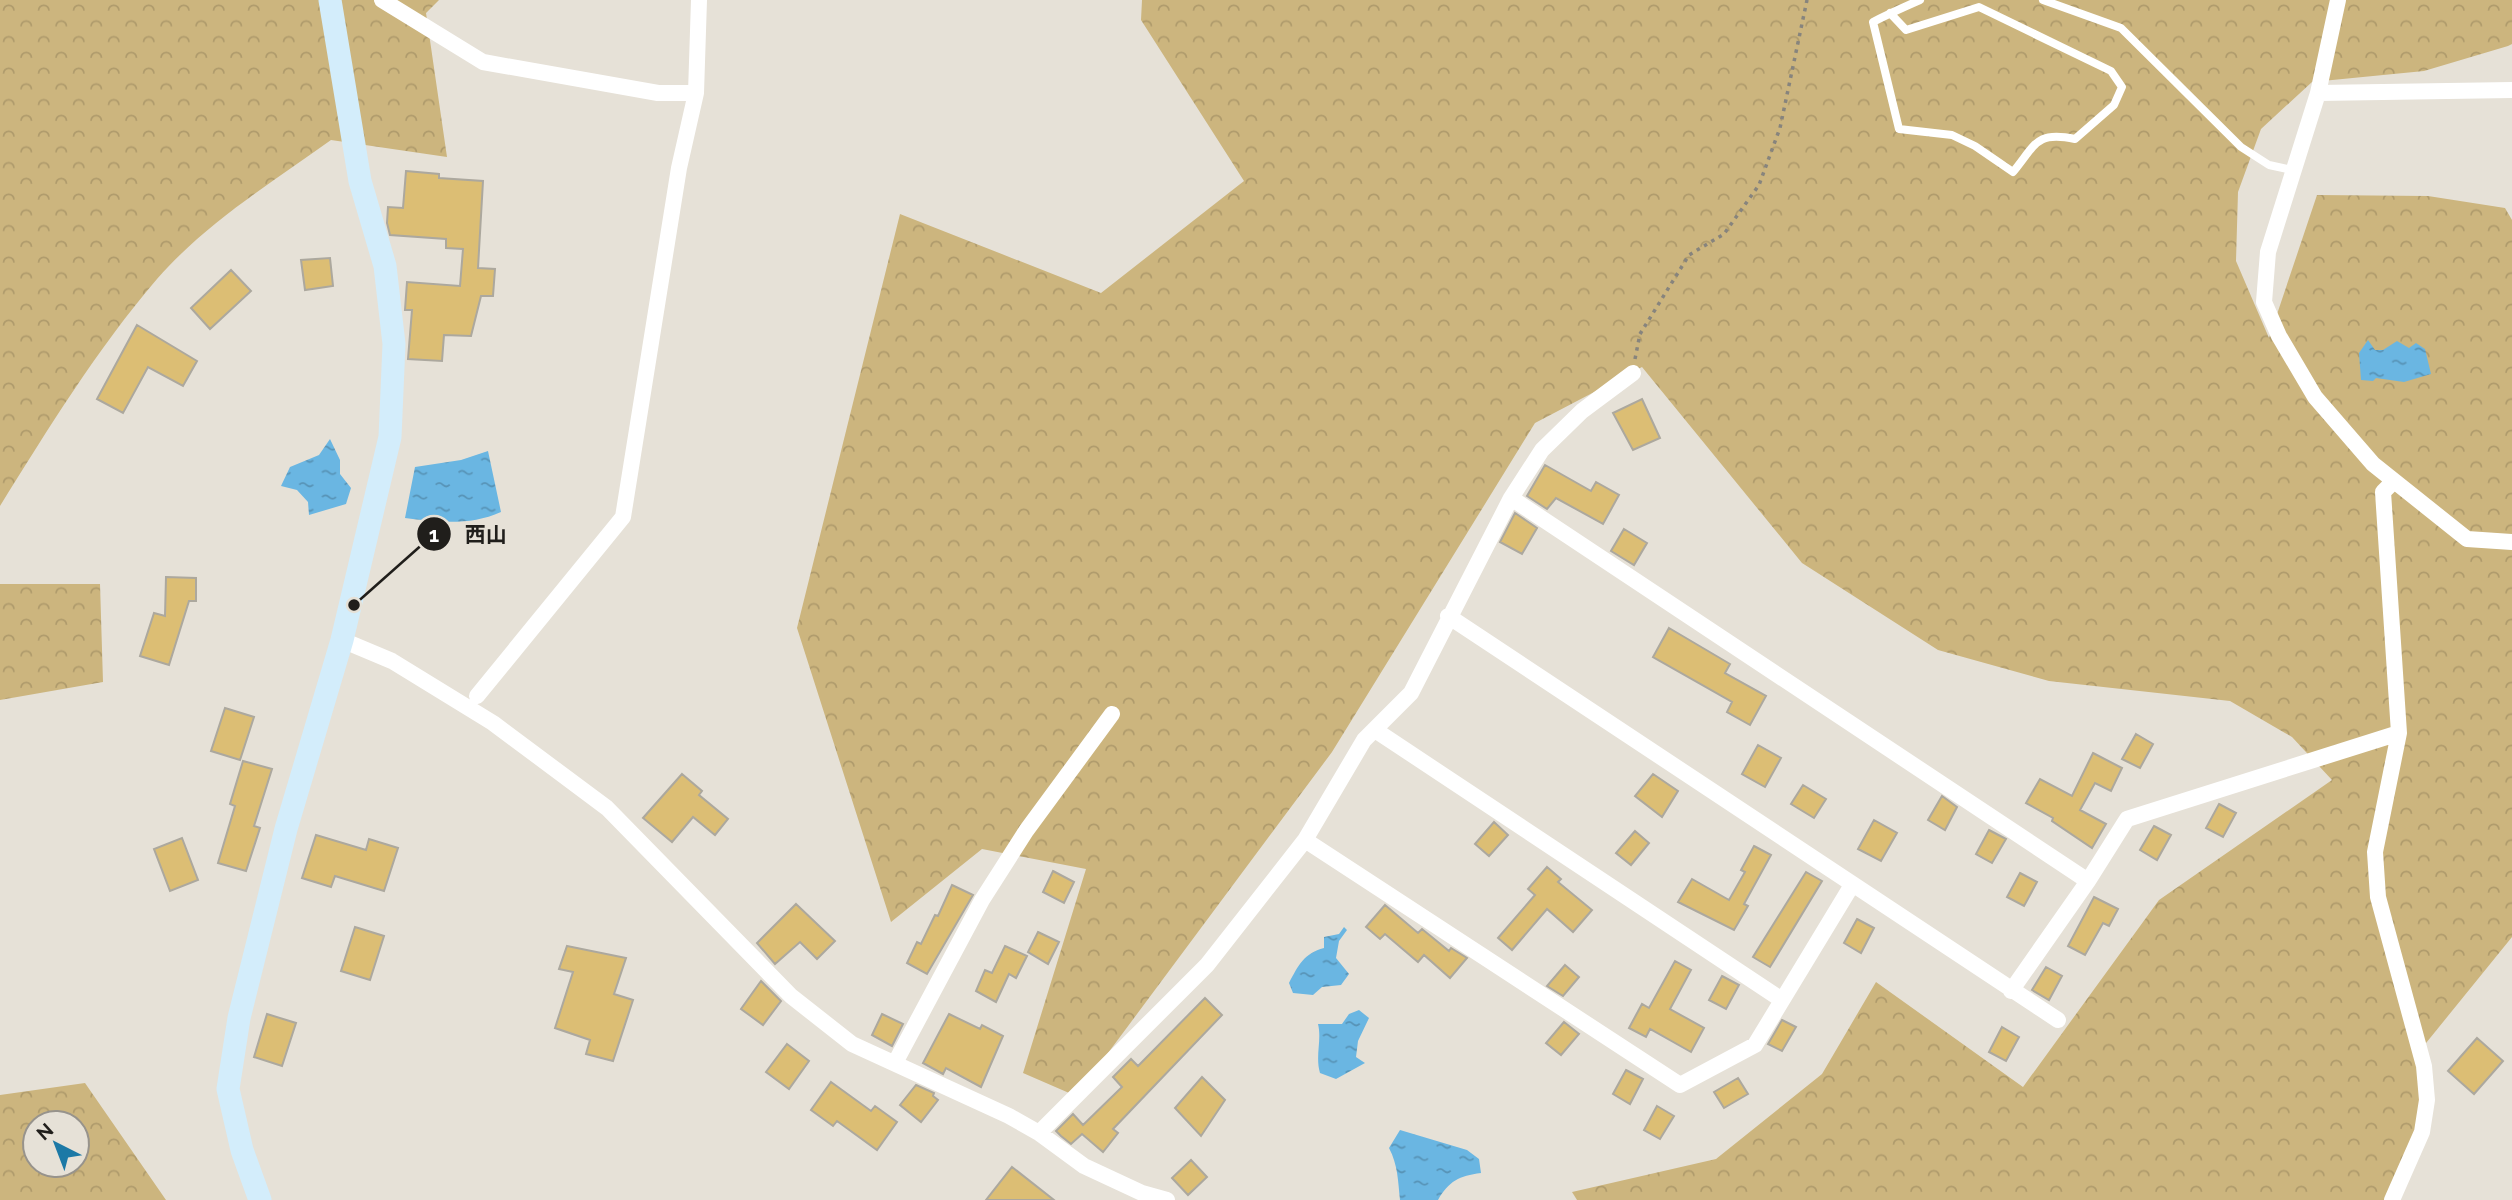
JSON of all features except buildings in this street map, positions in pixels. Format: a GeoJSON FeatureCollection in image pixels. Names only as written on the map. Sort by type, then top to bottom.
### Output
{"type":"FeatureCollection","features":[{"type":"Feature","properties":{"kind":"street"},"geometry":{"type":"LineString","coordinates":[[260,1200],[242,1150],[228,1089],[239,1018],[286,830],[342,640],[390,437],[394,344],[385,266],[360,181],[330,0]]}},
{"type":"Feature","properties":{"kind":"street"},"geometry":{"type":"LineString","coordinates":[[382,0],[482,62],[658,93],[696,93]]}},
{"type":"Feature","properties":{"kind":"street"},"geometry":{"type":"LineString","coordinates":[[477,696],[623,517],[679,168],[696,93],[699,0]]}},
{"type":"Feature","properties":{"kind":"street"},"geometry":{"type":"LineString","coordinates":[[2338,0],[2318,93],[2268,251],[2264,302],[2279,336],[2315,397],[2373,464],[2467,539],[2512,542]]}},
{"type":"Feature","properties":{"kind":"street"},"geometry":{"type":"LineString","coordinates":[[2318,93],[2512,90]]}},
{"type":"Feature","properties":{"kind":"street"},"geometry":{"type":"LineString","coordinates":[[1039,1133],[1206,965],[1304,840],[1364,740],[1411,693],[1511,498],[1542,450],[1582,411],[1633,373]]}},
{"type":"Feature","properties":{"kind":"street"},"geometry":{"type":"LineString","coordinates":[[2392,1200],[2422,1132],[2427,1100],[2424,1066],[2378,897],[2374,871],[2399,733],[2383,492],[2393,482]]}},
{"type":"Feature","properties":{"kind":"street"},"geometry":{"type":"LineString","coordinates":[[1511,498],[2088,881]]}},
{"type":"Feature","properties":{"kind":"street"},"geometry":{"type":"LineString","coordinates":[[1448,617],[2058,1020]]}},
{"type":"Feature","properties":{"kind":"street"},"geometry":{"type":"LineString","coordinates":[[342,640],[392,661],[493,723],[607,808],[791,996],[852,1044],[895,1062],[1039,1133],[1083,1166],[1142,1193],[1167,1200]]}},
{"type":"Feature","properties":{"kind":"street"},"geometry":{"type":"LineString","coordinates":[[895,1062],[982,900],[1026,831],[1112,714]]}},
{"type":"Feature","properties":{"kind":"street"},"geometry":{"type":"LineString","coordinates":[[1375,730],[1782,1000]]}},
{"type":"Feature","properties":{"kind":"street"},"geometry":{"type":"LineString","coordinates":[[2011,990],[2088,881],[2127,818],[2399,733]]}},
{"type":"Feature","properties":{"kind":"street"},"geometry":{"type":"LineString","coordinates":[[1304,840],[1680,1085],[1755,1045],[1852,886]]}},
{"type":"Feature","properties":{"kind":"lane"},"geometry":{"type":"LineString","coordinates":[[1890,13],[1906,30],[1979,7],[2110,71],[2122,88],[2114,105],[2075,139],[2053,135],[2038,142],[2013,172],[1975,146],[1952,135],[1899,129],[1873,22],[1890,13],[1920,0]]}},
{"type":"Feature","properties":{"kind":"lane"},"geometry":{"type":"LineString","coordinates":[[2043,0],[2121,28],[2241,147],[2269,165],[2292,170]]}},
{"type":"Feature","properties":{"kind":"path"},"geometry":{"type":"LineString","coordinates":[[1633,373],[1640,334],[1661,296],[1689,255],[1724,234],[1759,185],[1780,128],[1807,0]]}},
{"type":"Feature","properties":{"kind":"green space"},"geometry":{"type":"Polygon","coordinates":[[[0,0],[439,0],[426,13],[447,157],[331,140],[218,222],[157,279],[114,333],[0,506],[0,0]]]}},
{"type":"Feature","properties":{"kind":"green space"},"geometry":{"type":"Polygon","coordinates":[[[1142,0],[2512,0],[2512,44],[2508,46],[2424,71],[2312,82],[2261,129],[2238,192],[2236,261],[2269,338],[2317,195],[2428,196],[2505,208],[2512,220],[2512,937],[2422,1048],[2424,1120],[2394,1200],[1577,1200],[1572,1192],[1716,1159],[1822,1074],[1876,982],[2023,1087],[2159,900],[2332,780],[2292,737],[2230,701],[2049,681],[1938,650],[1802,563],[1642,367],[1535,423],[1332,752],[1076,1096],[1023,1073],[1086,869],[982,849],[891,922],[797,628],[900,214],[1101,293],[1244,181],[1141,20],[1142,0]]]}},
{"type":"Feature","properties":{"kind":"green space"},"geometry":{"type":"Polygon","coordinates":[[[0,584],[100,584],[103,682],[0,700],[0,584]]]}},
{"type":"Feature","properties":{"kind":"green space"},"geometry":{"type":"Polygon","coordinates":[[[85,1083],[166,1200],[0,1200],[0,1095],[85,1083]]]}},
{"type":"Feature","properties":{"kind":"water"},"geometry":{"type":"Polygon","coordinates":[[[2368,340],[2375,350],[2383,350],[2397,341],[2409,348],[2416,343],[2425,349],[2431,374],[2404,382],[2376,378],[2373,381],[2361,380],[2359,353],[2368,340]]]}},
{"type":"Feature","properties":{"kind":"water"},"geometry":{"type":"Polygon","coordinates":[[[330,439],[340,460],[340,474],[351,488],[346,504],[309,515],[308,502],[297,490],[281,486],[290,467],[319,455],[330,439]]]}},
{"type":"Feature","properties":{"kind":"water"},"geometry":{"type":"Polygon","coordinates":[[[488,451],[501,512],[466,521],[442,522],[405,518],[415,467],[461,460],[488,451]]]}},
{"type":"Feature","properties":{"kind":"water"},"geometry":{"type":"Polygon","coordinates":[[[1344,927],[1347,930],[1339,941],[1336,958],[1349,974],[1341,985],[1322,987],[1313,995],[1293,993],[1289,983],[1302,961],[1311,953],[1324,948],[1324,937],[1339,934],[1344,927]]]}},
{"type":"Feature","properties":{"kind":"water"},"geometry":{"type":"Polygon","coordinates":[[[1359,1010],[1369,1018],[1358,1041],[1356,1057],[1365,1063],[1336,1079],[1320,1073],[1318,1024],[1342,1024],[1349,1014],[1359,1010]]]}},
{"type":"Feature","properties":{"kind":"water"},"geometry":{"type":"Polygon","coordinates":[[[1400,1130],[1467,1150],[1479,1159],[1481,1173],[1455,1180],[1438,1200],[1400,1200],[1396,1167],[1389,1148],[1400,1130]]]}},
{"type":"Feature","properties":{"kind":"place","name":"西山"},"geometry":{"type":"Point","coordinates":[354,605]}}]}
